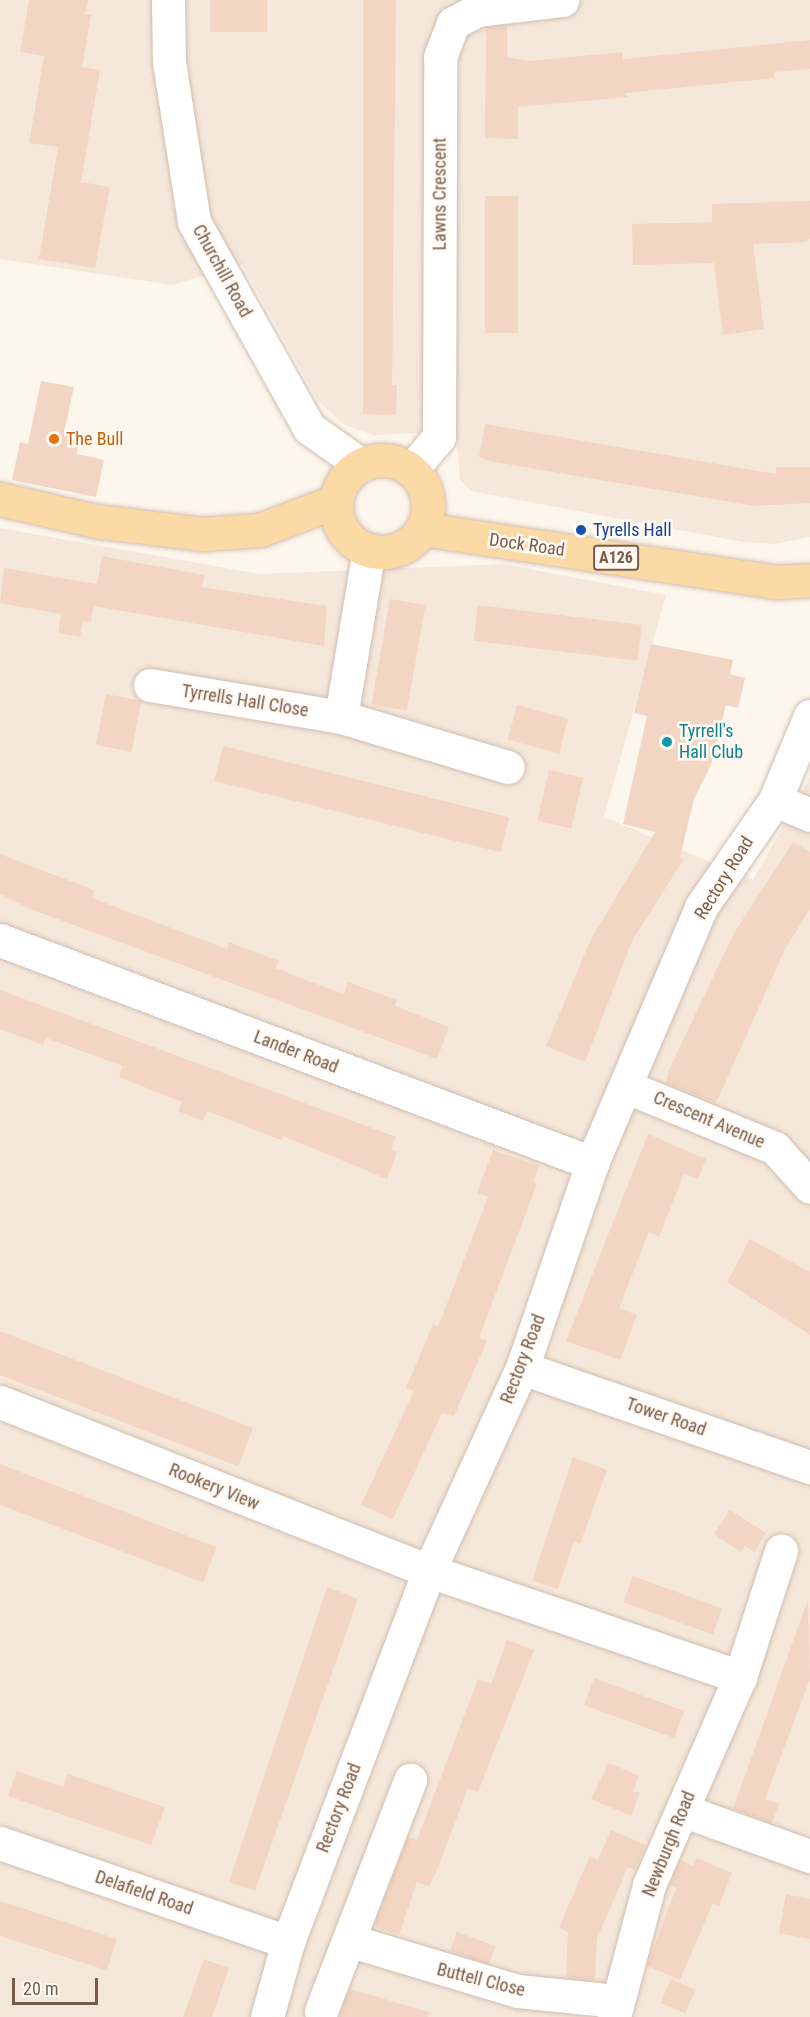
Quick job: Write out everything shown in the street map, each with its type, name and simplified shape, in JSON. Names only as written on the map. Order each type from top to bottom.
[{"type":"main road","points":[[387,460],[411,470],[420,479],[428,504],[422,529],[399,548],[369,550],[344,531],[336,501],[340,487],[361,465],[387,460]]},
{"type":"main road","points":[[0,500],[95,521],[202,534],[260,530],[336,501]]},
{"type":"main road","name":"Dock Road","points":[[422,529],[776,582],[810,580]]},
{"type":"street","name":"Churchill Road","points":[[168,0],[169,62],[194,222],[309,428],[361,465]]},
{"type":"street","name":"Lawns Crescent","points":[[411,470],[439,437],[440,57],[453,23],[477,10],[562,0]]},
{"type":"street","points":[[341,717],[369,550]]},
{"type":"street","name":"Tyrrells Hall Close","points":[[150,685],[341,717],[508,767]]},
{"type":"street","name":"Rectory Road","points":[[267,2017],[288,1942],[429,1571],[522,1368],[592,1163],[627,1087],[701,907],[775,800],[810,716]]},
{"type":"street","points":[[775,800],[810,815]]},
{"type":"street","name":"Lander Road","points":[[0,940],[592,1163]]},
{"type":"street","name":"Crescent Avenue","points":[[627,1087],[776,1148],[810,1187]]},
{"type":"street","name":"Tower Road","points":[[522,1368],[810,1467]]},
{"type":"street","name":"Rookery View","points":[[0,1402],[429,1571]]},
{"type":"street","name":"Newburgh Road","points":[[615,2009],[649,1886],[740,1677],[781,1551]]},
{"type":"street","points":[[429,1571],[740,1677]]},
{"type":"street","points":[[321,2011],[351,1941],[410,1780]]},
{"type":"street","points":[[682,1810],[810,1856]]},
{"type":"street","name":"Delafield Road","points":[[0,1843],[288,1942]]},
{"type":"street","name":"Buttell Close","points":[[351,1941],[518,1991],[615,2009]]},
{"type":"shaded area","points":[[0,0],[810,0],[810,537],[774,544],[743,542],[471,491],[460,480],[456,432],[373,435],[345,425],[319,402],[242,264],[172,285],[0,259]]},
{"type":"shaded area","points":[[0,528],[260,574],[504,564],[666,595],[604,817],[753,880],[810,777],[810,2017],[0,2017]]},
{"type":"building","points":[[29,0],[88,0],[85,15],[91,15],[82,67],[100,70],[81,182],[110,187],[95,268],[39,259],[58,147],[29,143],[44,56],[20,52]]},
{"type":"building","points":[[210,0],[267,0],[267,32],[210,32]]},
{"type":"building","points":[[363,0],[396,0],[392,385],[397,385],[396,415],[363,414]]},
{"type":"building","points":[[507,25],[507,57],[529,61],[623,52],[623,59],[810,40],[810,69],[774,72],[774,78],[626,93],[627,97],[518,107],[518,139],[485,138],[486,28]]},
{"type":"building","points":[[485,196],[518,196],[518,333],[485,333]]},
{"type":"building","points":[[810,201],[810,238],[806,242],[753,244],[764,329],[723,335],[714,263],[633,265],[632,224],[712,222],[712,204]]},
{"type":"building","name":"The Bull","points":[[41,381],[74,387],[64,433],[80,436],[77,454],[104,460],[96,497],[12,480],[20,442],[28,444]]},
{"type":"building","points":[[485,424],[776,474],[776,467],[810,467],[810,503],[754,506],[489,461],[479,457]]},
{"type":"building","points":[[102,556],[204,575],[202,587],[327,606],[324,646],[94,606],[91,622],[83,621],[80,637],[58,633],[61,614],[0,603],[4,568],[97,584]]},
{"type":"building","points":[[390,599],[425,605],[407,711],[371,704]]},
{"type":"building","points":[[478,605],[642,625],[637,661],[474,641]]},
{"type":"building","points":[[651,644],[733,660],[730,674],[745,678],[738,708],[726,705],[711,765],[694,799],[680,857],[684,859],[633,939],[585,1062],[546,1046],[591,939],[655,832],[623,824],[647,716],[634,713]]},
{"type":"building","points":[[106,694],[141,701],[131,752],[96,745]]},
{"type":"building","points":[[517,705],[568,719],[559,753],[508,740]]},
{"type":"building","points":[[223,746],[509,817],[501,852],[214,781]]},
{"type":"building","points":[[549,770],[583,778],[571,829],[537,821]]},
{"type":"building","points":[[793,842],[810,852],[810,909],[785,949],[716,1103],[666,1083],[668,1072],[734,933]]},
{"type":"building","points":[[0,854],[94,890],[92,898],[227,949],[229,942],[279,961],[276,968],[311,982],[344,994],[348,982],[397,1000],[395,1006],[449,1027],[437,1059],[33,910],[0,894]]},
{"type":"building","points":[[0,990],[396,1137],[391,1150],[397,1152],[387,1179],[283,1136],[281,1140],[207,1111],[203,1121],[178,1111],[182,1102],[119,1077],[123,1066],[46,1038],[43,1045],[0,1029]]},
{"type":"building","points":[[648,1134],[706,1159],[698,1179],[684,1174],[659,1237],[649,1232],[619,1308],[637,1315],[620,1360],[566,1341]]},
{"type":"building","points":[[493,1150],[539,1166],[533,1182],[537,1184],[479,1338],[487,1341],[454,1416],[442,1413],[393,1519],[361,1505],[414,1391],[406,1388],[433,1324],[438,1327],[488,1197],[477,1193]]},
{"type":"building","points":[[750,1239],[810,1272],[810,1335],[727,1282]]},
{"type":"building","points":[[0,1331],[253,1428],[238,1466],[0,1375]]},
{"type":"building","points":[[573,1457],[607,1470],[580,1544],[574,1541],[558,1589],[532,1581]]},
{"type":"building","points":[[0,1464],[217,1547],[203,1583],[0,1505]]},
{"type":"building","points":[[730,1510],[766,1533],[754,1552],[745,1546],[741,1552],[714,1534]]},
{"type":"building","points":[[633,1576],[722,1608],[713,1635],[623,1602]]},
{"type":"building","points":[[327,1587],[358,1599],[255,1891],[229,1882]]},
{"type":"building","points":[[808,1599],[810,1679],[765,1799],[779,1804],[772,1823],[733,1809]]},
{"type":"building","points":[[507,1640],[534,1650],[478,1792],[468,1788],[436,1873],[429,1886],[417,1882],[399,1935],[374,1926],[408,1837],[417,1840],[478,1679],[491,1684]]},
{"type":"building","points":[[594,1678],[684,1711],[674,1738],[584,1705]]},
{"type":"building","points":[[609,1763],[639,1776],[633,1791],[640,1793],[631,1816],[591,1799]]},
{"type":"building","points":[[17,1771],[63,1787],[68,1774],[165,1807],[151,1845],[8,1796]]},
{"type":"building","points":[[611,1830],[646,1845],[635,1870],[628,1867],[597,1939],[595,1980],[566,1977],[568,1932],[559,1927],[590,1856],[598,1860]]},
{"type":"building","points":[[697,1858],[732,1873],[719,1906],[713,1903],[680,1980],[647,1966],[676,1888],[670,1884],[680,1860],[694,1866]]},
{"type":"building","points":[[786,1894],[810,1899],[810,1939],[779,1933]]},
{"type":"building","points":[[0,1901],[117,1939],[107,1970],[0,1936]]},
{"type":"building","points":[[457,1932],[496,1946],[489,1965],[450,1951]]},
{"type":"building","points":[[204,1959],[229,1968],[212,2017],[183,2017]]},
{"type":"building","points":[[671,1979],[696,1990],[685,2014],[660,2003]]},
{"type":"building","points":[[350,1989],[429,2012],[428,2017],[339,2017]]},
{"type":"place","name":"The Bull","points":[[54,439]]},
{"type":"place","name":"Tyrells Hall","points":[[581,530]]},
{"type":"place","name":"Tyrrell's Hall Club","points":[[667,742]]}]
